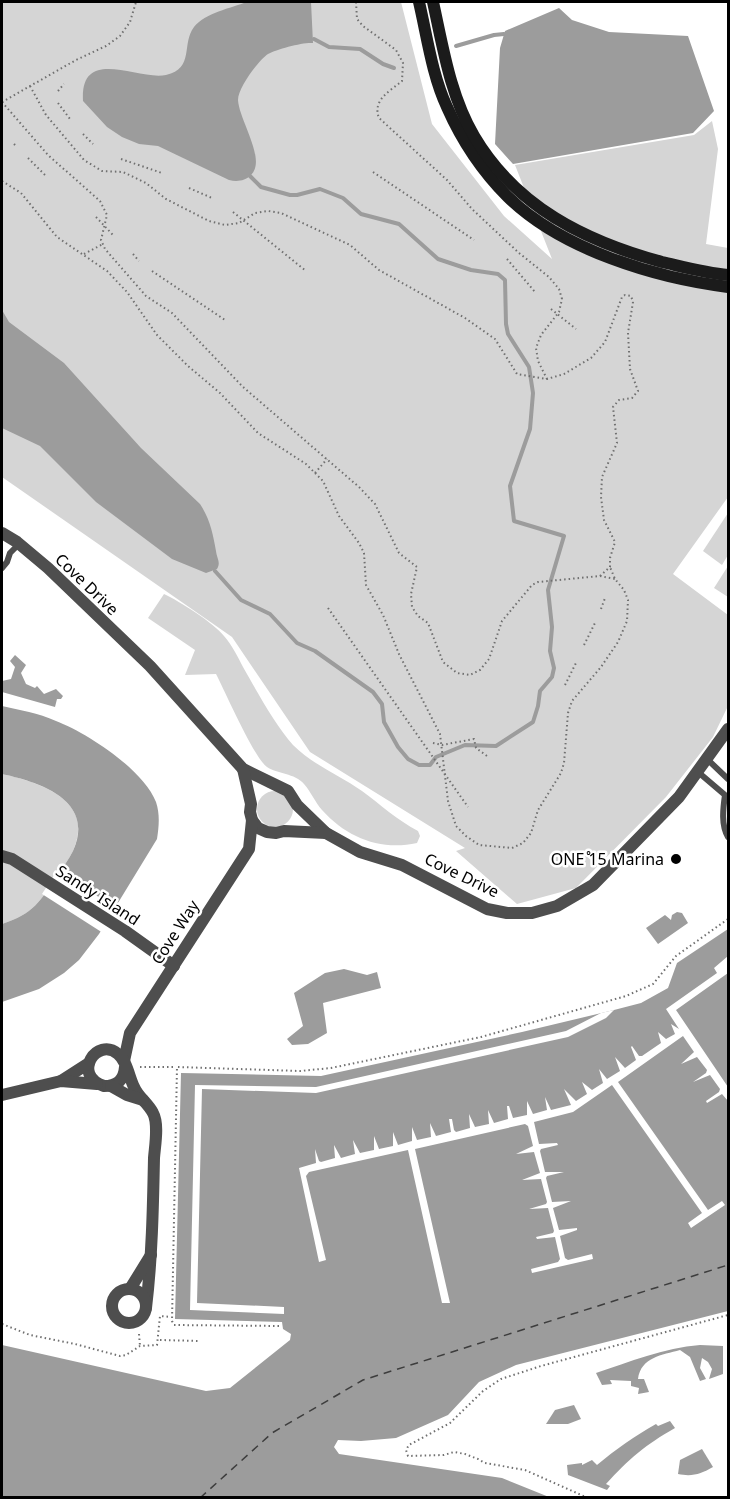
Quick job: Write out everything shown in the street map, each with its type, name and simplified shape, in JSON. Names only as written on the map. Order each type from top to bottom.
[{"type":"street","points":[[419,2],[433,64],[446,105],[464,142],[509,199],[547,227],[589,249],[632,267],[675,278],[729,287]]},
{"type":"street","points":[[433,2],[457,99],[474,136],[496,166],[521,193],[555,219],[593,240],[664,262],[729,275]]},
{"type":"street","name":"Cove Drive","points":[[2,533],[48,568],[150,666],[243,769],[288,791],[297,805],[326,833],[360,852],[402,865],[487,909],[507,913],[532,913],[557,906],[593,885],[679,797],[729,729]]},
{"type":"street","points":[[243,769],[252,820]]},
{"type":"street","points":[[250,804],[253,797],[265,787],[281,787]]},
{"type":"street","points":[[280,832],[295,820],[297,805]]},
{"type":"street","name":"Cove Drive","points":[[252,820],[258,828],[267,832],[326,833]]},
{"type":"street","name":"Cove Way","points":[[111,1086],[122,1079],[130,1033],[249,849],[252,820]]},
{"type":"street","name":"Cove Way","points":[[249,849],[280,832]]},
{"type":"street","name":"Sandy Island","points":[[2,856],[12,859],[125,931],[174,966]]},
{"type":"street","name":"Cove Way","points":[[61,1081],[89,1063],[95,1053],[130,1033]]},
{"type":"street","points":[[101,1050],[112,1050],[117,1053],[135,1089],[155,1117],[152,1254],[146,1308],[142,1317],[134,1323],[124,1323],[116,1317],[112,1308],[114,1298],[120,1291],[130,1289],[144,1297],[146,1308]]},
{"type":"street","points":[[89,1063],[90,1075],[98,1084]]},
{"type":"street","name":"Cove Way","points":[[2,1095],[61,1081],[111,1086],[127,1095],[143,1100]]},
{"type":"street","points":[[130,1289],[152,1254]]},
{"type":"lane","points":[[2,568],[10,553],[19,544]]},
{"type":"lane","points":[[707,759],[729,779]]},
{"type":"lane","points":[[698,772],[725,795],[723,812],[726,834],[729,837]]},
{"type":"path","points":[[136,2],[130,22],[120,36],[106,46],[76,60],[2,102],[48,155],[100,201],[106,215],[101,240],[146,296],[172,313],[243,387],[327,459],[375,504],[399,554],[417,567],[411,594],[412,607],[418,616],[428,623],[443,662],[457,673],[470,675],[480,670],[494,648],[502,621],[532,585],[543,581],[600,576],[615,579]]},
{"type":"path","points":[[356,2],[357,19],[396,50],[403,63],[402,81],[378,102],[379,118],[447,180],[472,210],[549,277],[558,289],[562,299],[557,314],[541,335],[536,348],[538,361],[547,379]]},
{"type":"path","points":[[58,91],[64,84]]},
{"type":"path","points":[[2,181],[21,193],[57,237],[107,271],[127,292],[157,335],[188,366],[220,393],[258,433],[306,464],[323,481],[339,516],[364,553],[366,585],[383,615],[399,654],[440,734],[448,801],[456,826],[479,845],[512,848],[523,843],[531,832],[538,810],[561,773],[564,763],[568,713],[572,701],[601,668],[618,642],[627,621],[628,600],[610,567],[615,542],[604,520],[601,497],[602,477],[617,444],[613,407],[619,400],[632,398],[638,391],[630,369],[628,333],[633,302],[631,296],[622,297],[605,342],[591,358],[564,374],[547,379],[517,374],[495,339],[465,318],[379,270],[350,245],[281,213],[268,211],[255,213],[239,223],[225,225],[209,221],[166,199],[146,183],[123,172],[102,171],[84,160],[46,115],[30,86]]},
{"type":"path","points":[[58,103],[70,119]]},
{"type":"path","points":[[83,134],[93,144]]},
{"type":"path","points":[[28,158],[46,176]]},
{"type":"path","points":[[121,159],[162,173]]},
{"type":"path","points":[[373,172],[474,240]]},
{"type":"path","points":[[189,188],[212,198]]},
{"type":"path","points":[[233,212],[306,271]]},
{"type":"path","points":[[96,217],[113,235]]},
{"type":"path","points":[[83,254],[103,244]]},
{"type":"path","points":[[133,254],[139,261]]},
{"type":"path","points":[[507,259],[535,292]]},
{"type":"path","points":[[152,272],[225,320]]},
{"type":"path","points":[[551,309],[576,329]]},
{"type":"path","points":[[315,473],[327,459]]},
{"type":"path","points":[[600,576],[610,567]]},
{"type":"path","points":[[601,609],[605,598]]},
{"type":"path","points":[[328,608],[468,807]]},
{"type":"path","points":[[584,645],[595,623]]},
{"type":"path","points":[[565,685],[577,661]]},
{"type":"path","points":[[434,743],[442,747],[474,739],[476,748],[487,756]]},
{"type":"path","points":[[124,1064],[300,1071],[331,1068],[481,1037],[626,996],[653,984],[676,956],[729,919]]},
{"type":"path","points":[[177,1067],[172,1317],[174,1325],[279,1326]]},
{"type":"path","points":[[588,1497],[525,1470],[485,1463],[454,1452],[444,1455],[408,1456],[406,1450],[409,1445],[450,1424],[483,1391],[501,1379],[729,1315]]},
{"type":"path","points":[[2,1324],[30,1335],[126,1356],[140,1346],[158,1345],[160,1316],[172,1317]]},
{"type":"path","points":[[139,1334],[140,1346]]},
{"type":"path","points":[[159,1340],[199,1341]]},
{"type":"shaded area","points":[[2,2],[401,2],[432,124],[504,216],[552,259],[515,165],[694,135],[712,121],[718,149],[706,244],[728,248],[728,497],[673,574],[728,615],[728,706],[713,737],[666,797],[576,888],[517,904],[456,851],[465,848],[310,752],[232,637],[2,477]]},
{"type":"shaded area","points":[[247,2],[311,2],[313,43],[290,46],[268,54],[254,68],[241,89],[238,100],[256,160],[255,168],[246,179],[229,180],[158,146],[139,144],[122,137],[107,127],[83,101],[85,84],[91,74],[101,70],[113,69],[154,76],[175,72],[184,61],[190,34],[199,22],[211,15]]},
{"type":"shaded area","points":[[559,8],[572,20],[609,32],[688,36],[714,111],[693,133],[513,164],[495,144],[500,48],[505,31]]},
{"type":"shaded area","points":[[2,310],[9,322],[64,363],[141,448],[200,504],[212,533],[219,562],[217,569],[206,573],[172,559],[96,502],[40,446],[2,428]]},
{"type":"shaded area","points":[[728,513],[728,555],[722,565],[703,551]]},
{"type":"shaded area","points":[[728,566],[728,597],[714,588]]},
{"type":"shaded area","points":[[164,594],[213,625],[230,643],[273,718],[293,745],[418,831],[420,836],[417,843],[390,845],[365,840],[354,835],[342,828],[322,810],[300,780],[267,767],[255,751],[216,674],[185,675],[195,650],[148,618]]},
{"type":"shaded area","points":[[15,655],[26,665],[21,673],[26,684],[35,688],[37,686],[44,694],[56,689],[63,696],[57,699],[55,707],[2,692],[2,681],[11,679],[15,667],[10,661]]},
{"type":"shaded area","points":[[2,706],[56,721],[98,743],[139,777],[156,802],[159,820],[157,839],[99,934],[79,960],[39,989],[2,1002],[2,924],[29,911],[41,899],[73,851],[78,833],[77,819],[70,806],[60,796],[32,782],[2,774]]},
{"type":"shaded area","points":[[2,774],[32,782],[60,796],[70,806],[77,819],[78,833],[73,851],[41,899],[29,911],[2,924]]},
{"type":"shaded area","points":[[275,791],[288,796],[293,809],[288,822],[275,827],[262,822],[257,809],[262,796]]},
{"type":"shaded area","points":[[677,912],[682,913],[688,923],[658,944],[646,928],[665,915],[671,920],[672,915]]},
{"type":"shaded area","points":[[728,929],[728,1311],[516,1365],[479,1382],[448,1415],[396,1438],[338,1440],[334,1447],[339,1454],[502,1478],[549,1497],[2,1498],[2,1345],[206,1391],[230,1388],[290,1340],[291,1334],[283,1329],[282,1322],[175,1319],[181,1073],[321,1076],[522,1032],[641,1003],[668,988],[677,963]]},
{"type":"shaded area","points":[[344,969],[367,975],[377,972],[381,988],[323,1003],[327,1033],[308,1044],[292,1045],[287,1039],[303,1026],[294,993],[325,973]]},
{"type":"shaded area","points":[[700,1345],[723,1346],[723,1374],[709,1379],[712,1369],[702,1358],[700,1368],[706,1379],[700,1381],[690,1357],[680,1350],[653,1358],[643,1366],[638,1379],[644,1379],[649,1392],[638,1394],[639,1388],[631,1386],[631,1381],[610,1380],[612,1384],[602,1385],[596,1373],[660,1352]]},
{"type":"shaded area","points":[[574,1405],[581,1419],[568,1424],[546,1424],[555,1410]]},
{"type":"shaded area","points":[[670,1421],[675,1428],[655,1440],[630,1460],[606,1484],[610,1486],[607,1490],[568,1475],[567,1465],[582,1463],[582,1465],[592,1460],[597,1465],[618,1448],[656,1424],[658,1426]]},
{"type":"shaded area","points":[[702,1449],[713,1467],[696,1474],[678,1474],[680,1460]]},
{"type":"pier","points":[[58,869],[116,909],[103,933],[42,894]]},
{"type":"pier","points":[[728,956],[728,973],[676,1010],[728,1087],[728,1101],[722,1094],[707,1103],[706,1101],[720,1089],[710,1075],[693,1082],[707,1070],[697,1057],[681,1064],[694,1052],[683,1036],[618,1082],[708,1210],[722,1201],[725,1205],[691,1228],[688,1223],[702,1213],[612,1085],[573,1112],[534,1122],[539,1144],[557,1143],[558,1145],[540,1151],[545,1172],[564,1172],[546,1178],[552,1202],[571,1201],[553,1208],[559,1230],[577,1228],[577,1230],[560,1236],[565,1258],[568,1260],[592,1254],[593,1259],[532,1273],[531,1269],[558,1262],[560,1259],[555,1237],[537,1239],[536,1237],[554,1231],[548,1208],[529,1209],[547,1202],[541,1179],[522,1180],[540,1173],[534,1152],[516,1154],[533,1146],[528,1126],[525,1124],[415,1149],[450,1303],[442,1303],[408,1150],[309,1172],[306,1176],[326,1260],[319,1262],[299,1168],[316,1163],[315,1149],[321,1162],[335,1158],[334,1145],[341,1158],[355,1154],[353,1140],[360,1153],[374,1150],[374,1136],[379,1149],[393,1146],[393,1132],[398,1145],[412,1141],[412,1127],[417,1140],[431,1137],[430,1123],[436,1136],[451,1132],[449,1119],[452,1119],[456,1132],[470,1128],[469,1114],[475,1127],[489,1124],[488,1110],[494,1123],[508,1119],[507,1106],[513,1118],[527,1115],[527,1101],[533,1114],[547,1110],[545,1097],[551,1110],[571,1105],[564,1089],[576,1101],[587,1094],[582,1082],[592,1090],[603,1083],[599,1069],[607,1079],[620,1071],[615,1057],[625,1068],[636,1060],[632,1046],[639,1056],[642,1056],[661,1043],[658,1032],[666,1039],[675,1034],[671,1024],[679,1029],[666,1009],[717,973],[714,968]]},
{"type":"pier","points":[[614,1010],[606,1018],[568,1037],[316,1093],[202,1089],[197,1303],[284,1307],[284,1314],[190,1310],[195,1085],[316,1087],[566,1031],[601,1013]]},
{"type":"waterway","points":[[456,46],[504,34]]},
{"type":"waterway","points":[[314,39],[329,47],[360,49],[383,64],[394,68]]},
{"type":"waterway","points":[[215,571],[241,600],[270,614],[297,643],[315,651],[373,692],[382,704],[384,722],[398,747],[408,759],[419,765],[430,765],[436,757],[465,745],[496,746],[533,722],[540,691],[552,677],[554,668],[550,651],[552,627],[548,590],[564,536],[514,521],[510,486],[530,429],[533,393],[529,367],[508,334],[505,280],[498,274],[471,270],[438,259],[399,224],[361,214],[343,198],[320,189],[290,195],[261,187],[250,176]]},
{"type":"ferry route","points":[[200,1498],[272,1433],[363,1380],[728,1265]]},
{"type":"place","name":"ONE ̊15 Marina","points":[[676,859]]}]
